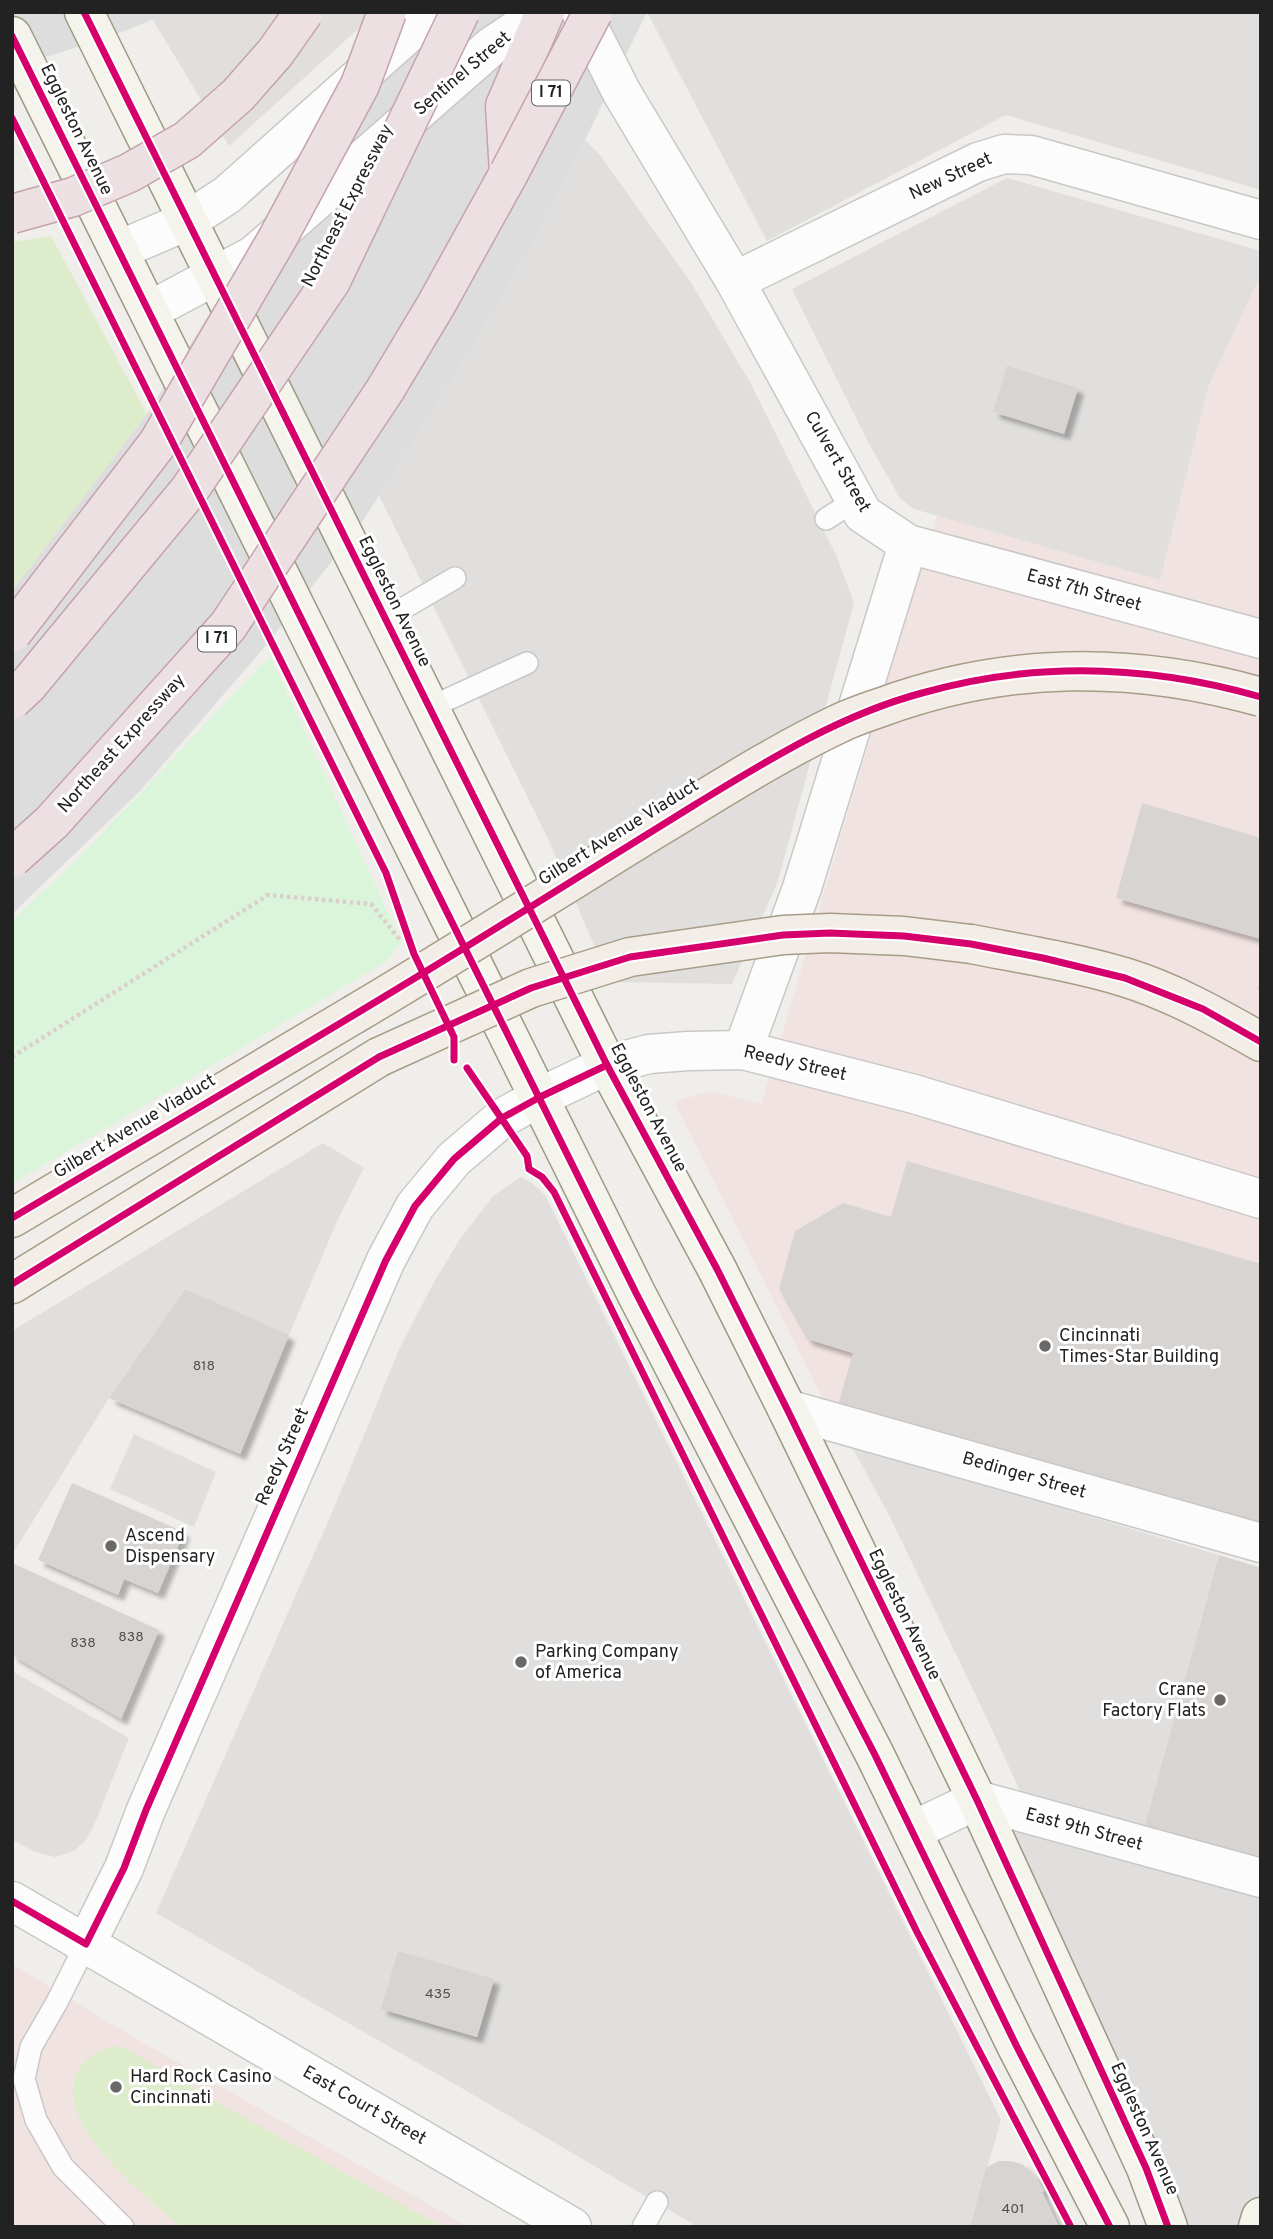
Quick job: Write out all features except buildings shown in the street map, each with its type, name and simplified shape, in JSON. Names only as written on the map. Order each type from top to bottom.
[{"type":"highway","points":[[12,214],[73,197],[129,173],[187,140],[238,95],[275,53],[304,12]]},
{"type":"highway","points":[[12,633],[158,443],[276,241],[360,85],[387,12]]},
{"type":"highway","name":"Northeast Expressway","points":[[12,700],[28,685],[190,489],[331,281],[460,12]]},
{"type":"highway","points":[[509,173],[505,106],[544,12]]},
{"type":"highway","name":"Northeast Expressway","points":[[12,858],[52,822],[228,626],[385,390],[436,305],[593,12]]},
{"type":"main road","name":"Eggleston Avenue","points":[[84,12],[607,1065],[717,1269],[787,1409],[977,1800],[1146,2168],[1168,2227]]},
{"type":"main road","name":"Eggleston Avenue","points":[[12,36],[636,1293],[875,1755],[1016,2045],[1110,2227]]},
{"type":"main road","name":"Gilbert Avenue Viaduct","points":[[12,1218],[433,968],[769,760],[840,722],[919,693],[987,677],[1059,670],[1101,670],[1184,680],[1261,697]]},
{"type":"main road","points":[[12,1284],[379,1057],[531,988],[630,957],[783,935],[830,933],[904,936],[971,944],[1125,978],[1203,1009],[1261,1042]]},
{"type":"main road","points":[[1258,2227],[1261,2217]]},
{"type":"street","points":[[119,250],[187,221],[227,195],[432,12]]},
{"type":"street","name":"Sentinel Street","points":[[149,312],[254,255],[492,46],[544,12]]},
{"type":"street","name":"Culvert Street","points":[[581,12],[622,93],[736,281],[841,510],[863,514],[908,544]]},
{"type":"street","name":"New Street","points":[[736,281],[978,162],[1004,154],[1031,155],[1261,220]]},
{"type":"street","points":[[743,1050],[802,888],[908,544]]},
{"type":"street","name":"East 7th Street","points":[[908,544],[1261,639]]},
{"type":"street","name":"Reedy Street","points":[[86,1944],[124,1868],[146,1810],[386,1260],[415,1206],[454,1159],[502,1118],[607,1065],[649,1054],[743,1050],[914,1094],[1261,1199]]},
{"type":"street","name":"Bedinger Street","points":[[787,1409],[1261,1543]]},
{"type":"street","points":[[912,1831],[977,1800]]},
{"type":"street","name":"East 9th Street","points":[[977,1800],[1261,1878]]},
{"type":"street","name":"East Court Street","points":[[12,1900],[572,2227]]},
{"type":"lane","points":[[385,619],[455,578]]},
{"type":"lane","points":[[429,708],[527,663]]},
{"type":"lane","points":[[86,1944],[31,2047],[24,2080],[36,2120],[63,2167],[123,2227]]},
{"type":"lane","points":[[643,2227],[657,2202]]},
{"type":"path","points":[[12,1057],[268,895],[371,904],[401,941]]},
{"type":"shaded area","points":[[148,12],[377,12],[229,146]]},
{"type":"shaded area","points":[[647,12],[1261,12],[1261,190],[1006,115],[767,241]]},
{"type":"shaded area","points":[[539,93],[600,155],[690,281],[751,384],[837,557],[854,603],[777,884],[732,984],[610,982],[550,843],[301,337]]},
{"type":"shaded area","points":[[1007,178],[1261,251],[1261,1535],[827,1408],[674,1102],[710,1091],[761,1104],[937,515],[914,509],[900,498],[868,442],[792,289]]},
{"type":"shaded area","points":[[1007,178],[1261,251],[1261,274],[1208,387],[1160,580],[914,509],[900,498],[868,442],[792,289]]},
{"type":"shaded area","points":[[323,1143],[364,1168],[338,1219],[289,1335],[185,1289],[109,1398],[12,1555],[12,1331]]},
{"type":"shaded area","name":"Parking Company of America","points":[[521,1177],[545,1195],[1001,2120],[970,2227],[698,2227],[156,1913],[334,1508],[400,1347],[460,1239],[493,1196]]},
{"type":"shaded area","points":[[134,1434],[216,1472],[194,1527],[110,1489]]},
{"type":"shaded area","points":[[851,1445],[1219,1555],[1143,1832],[1021,1794],[891,1519]]},
{"type":"shaded area","points":[[12,1671],[129,1738],[86,1840],[74,1851],[55,1857],[36,1852],[12,1840]]},
{"type":"shaded area","points":[[977,1800],[1261,1878],[1261,2217],[1258,2227],[1168,2227]]},
{"type":"shaded area","name":"Hard Rock Casino Cincinnati","points":[[12,1964],[140,2041],[469,2227],[12,2227]]},
{"type":"green space","points":[[51,236],[147,414],[12,591],[12,242]]},
{"type":"green space","points":[[270,656],[401,941],[387,961],[12,1184],[12,920],[76,861]]},
{"type":"green space","points":[[115,2046],[127,2049],[211,2099],[443,2227],[181,2227],[107,2158],[78,2114],[73,2093],[77,2073],[93,2055]]},
{"type":"pier","points":[[12,12],[170,12],[130,29],[50,56],[12,65]]},
{"type":"pier","points":[[368,12],[647,12],[550,212],[471,348],[361,524],[263,649],[140,791],[12,914],[12,591],[147,414],[292,181],[345,74]]},
{"type":"cycle path","points":[[84,12],[607,1065],[717,1269],[787,1409],[977,1800],[1146,2168],[1168,2227]]},
{"type":"cycle path","points":[[12,36],[636,1293],[875,1755],[1016,2045],[1110,2227]]},
{"type":"cycle path","points":[[12,118],[386,873],[414,954],[454,1037],[454,1060]]},
{"type":"cycle path","points":[[12,1218],[383,998],[750,771],[805,740],[862,713],[922,693],[964,683],[1049,672],[1092,671],[1177,678],[1261,697]]},
{"type":"cycle path","points":[[12,1284],[379,1057],[531,988],[630,957],[783,935],[830,933],[904,936],[971,944],[1125,978],[1203,1009],[1261,1042]]},
{"type":"cycle path","points":[[12,1901],[86,1944],[124,1868],[146,1810],[386,1260],[415,1206],[454,1159],[502,1118],[607,1065]]},
{"type":"cycle path","points":[[467,1068],[527,1156],[529,1169],[542,1177],[554,1192],[917,1932],[1071,2227]]},
{"type":"place","name":"Cincinnati Times-Star Building","points":[[1045,1346]]},
{"type":"place","name":"Ascend Dispensary","points":[[111,1546]]},
{"type":"place","name":"Parking Company of America","points":[[521,1662]]},
{"type":"place","name":"Crane Factory Flats","points":[[1220,1700]]},
{"type":"place","name":"Hard Rock Casino Cincinnati","points":[[116,2087]]}]
